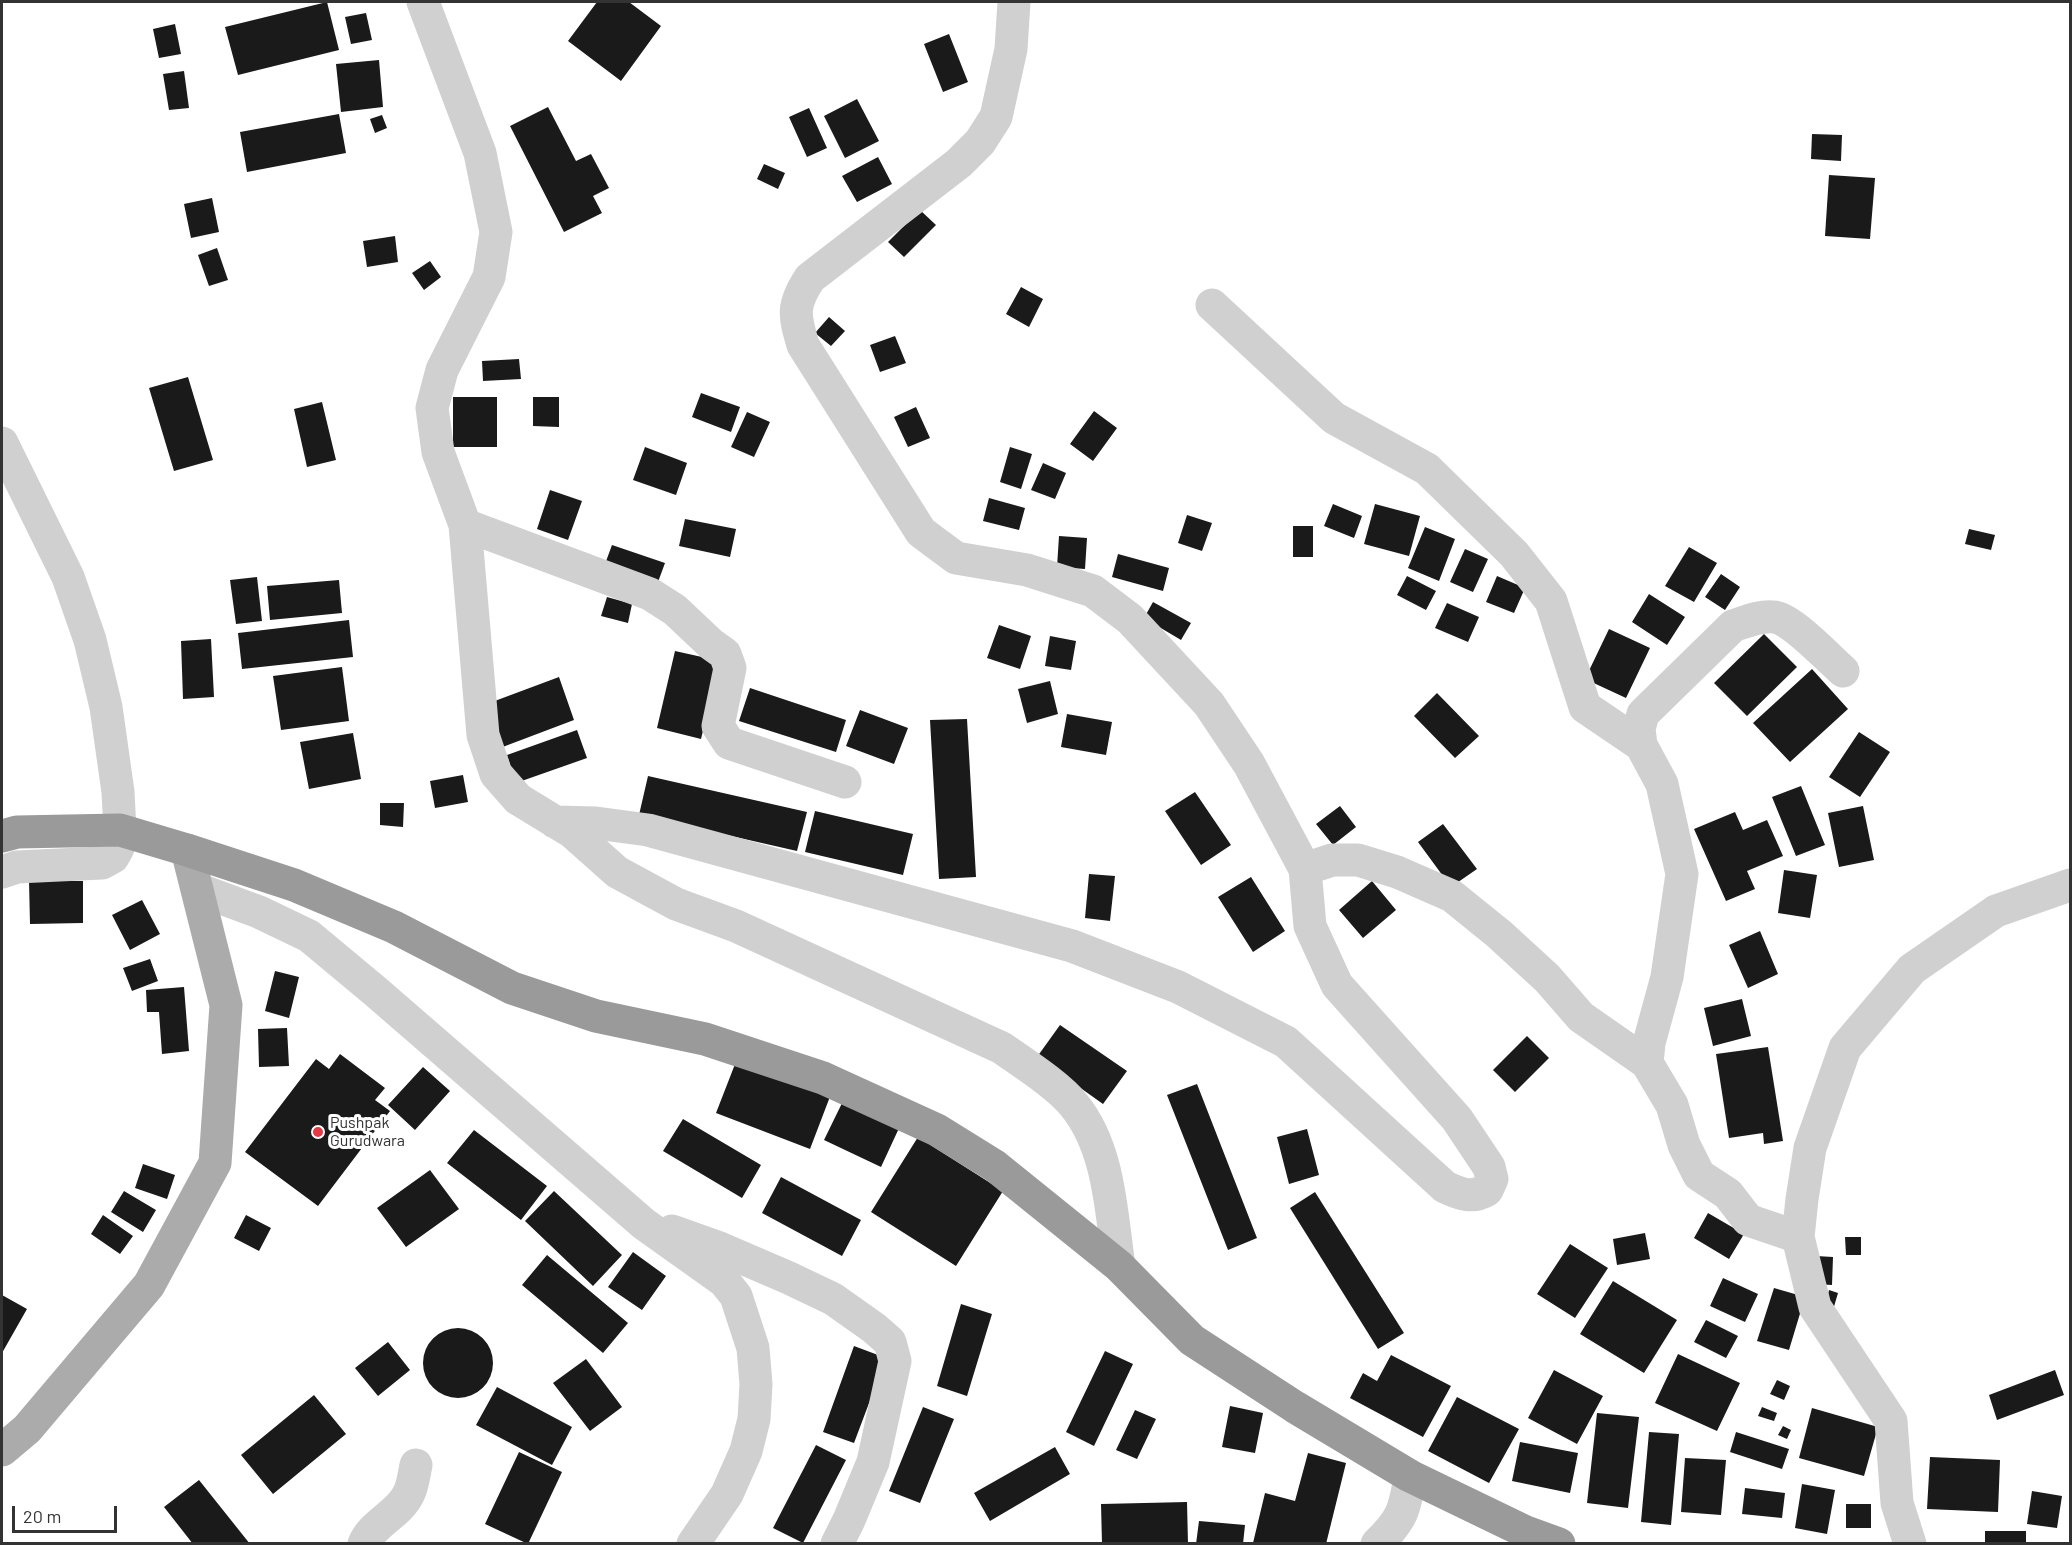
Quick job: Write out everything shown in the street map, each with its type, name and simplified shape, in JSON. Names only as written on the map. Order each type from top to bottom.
[{"type":"highway","points":[[2,836],[17,832],[120,830],[294,885],[394,927],[512,988],[596,1016],[705,1039],[823,1078],[937,1130],[995,1166],[1119,1266],[1192,1340],[1295,1407],[1410,1476],[1526,1532],[1559,1544]]},
{"type":"main road","points":[[2,1450],[27,1429],[149,1285],[214,1163],[226,1005],[187,850]]},
{"type":"street","points":[[423,2],[480,153],[496,232],[489,277],[442,370],[432,408],[438,452],[465,525],[483,735],[496,774],[518,799],[572,832],[617,872],[676,904],[736,927],[855,979],[1002,1048],[1037,1073],[1073,1104],[1094,1137],[1105,1174],[1119,1266]]},
{"type":"street","points":[[555,822],[596,823],[658,833],[1072,946],[1178,987],[1286,1042],[1446,1187],[1460,1194],[1480,1194],[1487,1190],[1492,1179],[1491,1172],[1457,1119],[1337,986],[1310,927],[1305,869],[1249,764],[1209,704],[1130,619],[1093,591],[1027,570],[956,558],[921,532],[803,345],[795,318],[799,295],[810,278],[959,163],[980,142],[996,117],[1011,49],[1014,2]]},
{"type":"street","points":[[1212,306],[1334,418],[1427,469],[1514,554],[1551,601],[1585,707],[1641,745]]},
{"type":"street","points":[[2,443],[68,577],[90,640],[106,707],[118,792],[120,830],[118,848],[113,857],[102,863],[17,867],[2,872]]},
{"type":"street","points":[[465,525],[650,594],[675,610],[725,654],[730,668],[718,726],[729,743],[845,782]]},
{"type":"street","points":[[1647,1063],[1649,1043],[1666,977],[1682,874],[1662,784],[1641,745],[1639,729],[1643,714],[1733,626],[1753,619],[1774,617],[1790,623],[1843,671]]},
{"type":"street","points":[[1305,869],[1332,860],[1358,860],[1396,872],[1452,896],[1499,934],[1547,978],[1581,1017],[1647,1063],[1672,1105],[1684,1145],[1699,1175],[1728,1194],[1748,1220],[1798,1237]]},
{"type":"street","points":[[1910,1544],[1897,1503],[1891,1421],[1815,1307],[1798,1237],[1810,1148],[1845,1048],[1912,969],[1996,911],[2070,885]]},
{"type":"street","points":[[197,888],[259,912],[309,936],[644,1224],[724,1281],[736,1296],[753,1348],[756,1384],[754,1419],[746,1451],[727,1494],[693,1544]]},
{"type":"street","points":[[644,1224],[698,1239],[833,1299],[890,1342],[895,1360],[873,1462],[837,1544]]},
{"type":"street","points":[[364,1544],[367,1537],[397,1510],[409,1494],[416,1465]]},
{"type":"street","points":[[1377,1544],[1392,1529],[1405,1508],[1410,1476]]},
{"type":"building","points":[[327,2],[339,50],[238,75],[225,27]]},
{"type":"building","points":[[597,2],[629,2],[661,26],[621,81],[568,41]]},
{"type":"building","points":[[366,13],[372,40],[351,44],[345,17]]},
{"type":"building","points":[[175,24],[181,54],[159,58],[153,29]]},
{"type":"building","points":[[949,34],[968,82],[943,92],[924,44]]},
{"type":"building","points":[[379,60],[383,107],[341,112],[336,64]]},
{"type":"building","points":[[184,71],[189,108],[169,110],[163,74]]},
{"type":"building","points":[[857,99],[879,141],[845,158],[824,116]]},
{"type":"building","points":[[548,107],[576,161],[591,154],[609,188],[593,196],[602,213],[564,232],[510,126]]},
{"type":"building","points":[[809,108],[827,148],[807,157],[789,117]]},
{"type":"building","points":[[339,114],[346,153],[247,172],[240,132]]},
{"type":"building","points":[[382,115],[387,128],[375,133],[370,119]]},
{"type":"building","points":[[1812,134],[1842,135],[1841,161],[1811,159]]},
{"type":"building","points":[[878,157],[892,184],[857,202],[842,176]]},
{"type":"building","points":[[764,164],[785,173],[778,189],[757,179]]},
{"type":"building","points":[[1829,175],[1875,178],[1870,239],[1825,236]]},
{"type":"building","points":[[212,198],[219,232],[191,238],[184,204]]},
{"type":"building","points":[[920,210],[936,225],[904,257],[888,242]]},
{"type":"building","points":[[395,236],[398,262],[367,267],[363,241]]},
{"type":"building","points":[[217,248],[228,280],[209,286],[198,255]]},
{"type":"building","points":[[430,261],[441,277],[424,290],[412,273]]},
{"type":"building","points":[[1021,287],[1043,299],[1029,327],[1006,314]]},
{"type":"building","points":[[829,317],[845,331],[831,346],[815,333]]},
{"type":"building","points":[[895,336],[906,363],[880,372],[870,345]]},
{"type":"building","points":[[519,359],[521,379],[483,381],[482,361]]},
{"type":"building","points":[[188,377],[213,460],[174,471],[149,388]]},
{"type":"building","points":[[701,393],[740,407],[731,432],[692,417]]},
{"type":"building","points":[[453,397],[497,397],[497,447],[453,447]]},
{"type":"building","points":[[533,397],[559,397],[559,427],[533,426]]},
{"type":"building","points":[[322,402],[336,460],[307,467],[294,409]]},
{"type":"building","points":[[916,407],[930,438],[908,447],[894,417]]},
{"type":"building","points":[[1094,411],[1117,428],[1093,461],[1070,444]]},
{"type":"building","points":[[747,412],[770,422],[754,457],[731,447]]},
{"type":"building","points":[[645,447],[687,463],[676,495],[633,480]]},
{"type":"building","points":[[1010,447],[1032,454],[1021,489],[1000,482]]},
{"type":"building","points":[[1043,463],[1066,473],[1055,499],[1031,490]]},
{"type":"building","points":[[550,490],[582,501],[568,540],[537,529]]},
{"type":"building","points":[[989,498],[1025,508],[1019,530],[983,521]]},
{"type":"building","points":[[1333,504],[1362,516],[1354,538],[1324,526]]},
{"type":"building","points":[[1375,504],[1420,516],[1409,556],[1364,544]]},
{"type":"building","points":[[1187,515],[1212,523],[1202,551],[1178,543]]},
{"type":"building","points":[[685,519],[736,529],[730,557],[679,546]]},
{"type":"building","points":[[1293,526],[1313,526],[1313,557],[1293,557]]},
{"type":"building","points":[[1425,527],[1455,539],[1439,581],[1408,568]]},
{"type":"building","points":[[1969,529],[1995,535],[1991,550],[1965,544]]},
{"type":"building","points":[[1059,536],[1087,538],[1085,569],[1057,567]]},
{"type":"building","points":[[612,545],[665,563],[658,582],[605,564]]},
{"type":"building","points":[[1689,547],[1717,563],[1694,602],[1665,586]]},
{"type":"building","points":[[1465,549],[1488,559],[1473,592],[1450,582]]},
{"type":"building","points":[[1118,554],[1169,568],[1163,591],[1112,577]]},
{"type":"building","points":[[1721,574],[1740,587],[1725,610],[1705,597]]},
{"type":"building","points":[[1407,576],[1436,591],[1426,610],[1397,595]]},
{"type":"building","points":[[1497,576],[1525,588],[1514,613],[1486,602]]},
{"type":"building","points":[[257,577],[262,621],[236,624],[230,580]]},
{"type":"building","points":[[339,580],[342,613],[270,620],[267,586]]},
{"type":"building","points":[[1649,594],[1685,617],[1667,645],[1632,622]]},
{"type":"building","points":[[607,597],[632,604],[628,623],[601,616]]},
{"type":"building","points":[[1153,602],[1191,623],[1181,640],[1144,618]]},
{"type":"building","points":[[1447,603],[1479,617],[1468,642],[1435,628]]},
{"type":"building","points":[[349,620],[353,657],[242,669],[238,633]]},
{"type":"building","points":[[999,625],[1031,636],[1020,669],[987,658]]},
{"type":"building","points":[[1609,629],[1650,648],[1626,698],[1585,679]]},
{"type":"building","points":[[1764,634],[1797,667],[1747,716],[1714,683]]},
{"type":"building","points":[[1050,636],[1076,641],[1071,670],[1045,666]]},
{"type":"building","points":[[211,639],[214,697],[183,699],[181,641]]},
{"type":"building","points":[[675,651],[720,661],[701,739],[657,728]]},
{"type":"building","points":[[342,667],[349,721],[281,730],[273,676]]},
{"type":"building","points":[[1812,669],[1848,709],[1790,762],[1753,723]]},
{"type":"building","points":[[559,677],[574,720],[500,748],[484,705]]},
{"type":"building","points":[[1050,681],[1058,714],[1027,723],[1018,689]]},
{"type":"building","points":[[750,688],[846,720],[836,752],[739,721]]},
{"type":"building","points":[[1437,693],[1479,736],[1455,758],[1414,716]]},
{"type":"building","points":[[860,710],[908,728],[894,764],[846,746]]},
{"type":"building","points":[[1067,714],[1112,722],[1106,755],[1061,747]]},
{"type":"building","points":[[967,719],[976,877],[939,879],[930,720]]},
{"type":"building","points":[[577,730],[587,758],[516,783],[507,755]]},
{"type":"building","points":[[1859,732],[1890,752],[1860,797],[1829,777]]},
{"type":"building","points":[[353,733],[361,779],[309,789],[300,742]]},
{"type":"building","points":[[463,775],[468,802],[435,808],[430,781]]},
{"type":"building","points":[[648,776],[807,812],[797,851],[639,815]]},
{"type":"building","points":[[1801,786],[1825,845],[1796,856],[1772,797]]},
{"type":"building","points":[[1195,792],[1231,845],[1201,865],[1165,811]]},
{"type":"building","points":[[380,803],[404,803],[403,827],[380,825]]},
{"type":"building","points":[[1340,806],[1356,827],[1333,845],[1316,824]]},
{"type":"building","points":[[1863,806],[1874,860],[1839,867],[1828,813]]},
{"type":"building","points":[[815,811],[913,834],[903,875],[805,852]]},
{"type":"building","points":[[1735,812],[1743,830],[1767,820],[1783,856],[1747,871],[1755,889],[1726,901],[1694,829]]},
{"type":"building","points":[[1443,824],[1477,869],[1451,887],[1418,842]]},
{"type":"building","points":[[1784,870],[1817,875],[1810,918],[1778,913]]},
{"type":"building","points":[[1089,874],[1115,876],[1110,921],[1085,918]]},
{"type":"building","points":[[1251,877],[1285,931],[1253,952],[1218,897]]},
{"type":"building","points":[[29,881],[83,881],[83,923],[30,924]]},
{"type":"building","points":[[1372,881],[1396,910],[1363,938],[1339,910]]},
{"type":"building","points":[[142,900],[160,934],[130,950],[112,915]]},
{"type":"building","points":[[1760,931],[1778,974],[1748,988],[1729,945]]},
{"type":"building","points":[[150,959],[158,981],[132,991],[123,968]]},
{"type":"building","points":[[275,971],[299,977],[289,1018],[265,1011]]},
{"type":"building","points":[[184,987],[189,1051],[162,1054],[159,1012],[147,1012],[146,990]]},
{"type":"building","points":[[1742,999],[1751,1036],[1713,1046],[1704,1008]]},
{"type":"building","points":[[1060,1025],[1127,1071],[1103,1104],[1037,1057]]},
{"type":"building","points":[[287,1028],[289,1066],[259,1067],[258,1029]]},
{"type":"building","points":[[1527,1036],[1549,1058],[1515,1092],[1493,1070]]},
{"type":"building","points":[[1768,1047],[1783,1141],[1764,1144],[1763,1133],[1729,1138],[1716,1054]]},
{"type":"building","name":"Pushpak Gurudwara","points":[[340,1054],[385,1088],[375,1100],[390,1111],[318,1206],[245,1152],[316,1059],[329,1069]]},
{"type":"building","points":[[737,1059],[831,1094],[810,1149],[716,1113]]},
{"type":"building","points":[[423,1067],[450,1091],[415,1130],[388,1105]]},
{"type":"building","points":[[1197,1084],[1257,1238],[1228,1250],[1167,1095]]},
{"type":"building","points":[[844,1099],[900,1126],[881,1167],[824,1140]]},
{"type":"building","points":[[683,1119],[761,1165],[742,1198],[663,1151]]},
{"type":"building","points":[[1307,1129],[1319,1175],[1289,1184],[1277,1137]]},
{"type":"building","points":[[474,1130],[547,1186],[521,1220],[447,1163]]},
{"type":"building","points":[[918,1137],[1003,1191],[956,1266],[871,1212]]},
{"type":"building","points":[[143,1164],[175,1175],[167,1199],[135,1188]]},
{"type":"building","points":[[430,1170],[459,1209],[406,1247],[377,1208]]},
{"type":"building","points":[[781,1177],[861,1220],[842,1256],[762,1213]]},
{"type":"building","points":[[124,1191],[156,1210],[143,1232],[111,1212]]},
{"type":"building","points":[[554,1191],[622,1255],[593,1286],[525,1221]]},
{"type":"building","points":[[1315,1192],[1404,1333],[1378,1349],[1290,1208]]},
{"type":"building","points":[[1708,1213],[1744,1234],[1729,1259],[1694,1238]]},
{"type":"building","points":[[103,1215],[133,1236],[120,1254],[91,1234]]},
{"type":"building","points":[[246,1215],[271,1228],[259,1251],[234,1238]]},
{"type":"building","points":[[1645,1233],[1650,1259],[1617,1265],[1613,1239]]},
{"type":"building","points":[[1845,1237],[1861,1237],[1861,1255],[1846,1255]]},
{"type":"building","points":[[1570,1244],[1608,1268],[1575,1318],[1537,1294]]},
{"type":"building","points":[[633,1252],[666,1276],[642,1310],[608,1287]]},
{"type":"building","points":[[547,1255],[628,1323],[603,1353],[522,1285]]},
{"type":"building","points":[[1816,1256],[1833,1257],[1832,1285],[1814,1284]]},
{"type":"building","points":[[1723,1278],[1758,1294],[1745,1322],[1710,1306]]},
{"type":"building","points":[[1613,1281],[1677,1320],[1644,1373],[1580,1334]]},
{"type":"building","points":[[1774,1288],[1805,1297],[1789,1350],[1757,1341]]},
{"type":"building","points":[[1829,1290],[1838,1293],[1833,1310],[1825,1307]]},
{"type":"building","points":[[2,1295],[27,1309],[2,1353]]},
{"type":"building","points":[[961,1304],[992,1314],[967,1396],[937,1386]]},
{"type":"building","points":[[1706,1320],[1738,1336],[1726,1358],[1694,1342]]},
{"type":"building","points":[[458,1328],[471,1331],[483,1338],[490,1350],[493,1363],[490,1376],[483,1388],[471,1395],[458,1398],[445,1395],[433,1388],[426,1376],[423,1363],[426,1350],[433,1338],[445,1331]]},
{"type":"building","points":[[388,1342],[410,1370],[378,1396],[355,1368]]},
{"type":"building","points":[[854,1346],[886,1358],[854,1443],[823,1432]]},
{"type":"building","points":[[1105,1351],[1133,1364],[1094,1446],[1066,1432]]},
{"type":"building","points":[[1678,1354],[1740,1383],[1717,1431],[1655,1403]]},
{"type":"building","points":[[1391,1355],[1451,1386],[1423,1437],[1350,1398],[1363,1373],[1377,1381]]},
{"type":"building","points":[[586,1359],[622,1407],[590,1431],[553,1383]]},
{"type":"building","points":[[1554,1370],[1603,1396],[1577,1444],[1528,1418]]},
{"type":"building","points":[[2055,1370],[2064,1395],[1997,1420],[1989,1395]]},
{"type":"building","points":[[1777,1380],[1790,1386],[1784,1400],[1770,1394]]},
{"type":"building","points":[[497,1387],[572,1427],[552,1465],[476,1425]]},
{"type":"building","points":[[314,1395],[346,1434],[273,1494],[241,1455]]},
{"type":"building","points":[[1457,1397],[1519,1429],[1489,1483],[1428,1451]]},
{"type":"building","points":[[1230,1406],[1263,1413],[1255,1453],[1222,1447]]},
{"type":"building","points":[[923,1407],[954,1419],[920,1503],[889,1491]]},
{"type":"building","points":[[1762,1407],[1777,1413],[1774,1421],[1758,1416]]},
{"type":"building","points":[[1812,1408],[1878,1427],[1864,1476],[1799,1458]]},
{"type":"building","points":[[1135,1410],[1156,1419],[1137,1459],[1116,1450]]},
{"type":"building","points":[[1597,1413],[1639,1417],[1628,1508],[1587,1503]]},
{"type":"building","points":[[1783,1426],[1791,1430],[1787,1439],[1778,1435]]},
{"type":"building","points":[[1649,1432],[1679,1434],[1671,1525],[1641,1522]]},
{"type":"building","points":[[1736,1432],[1789,1449],[1782,1469],[1730,1452]]},
{"type":"building","points":[[1520,1442],[1578,1453],[1570,1493],[1512,1481]]},
{"type":"building","points":[[816,1445],[846,1460],[803,1543],[773,1528]]},
{"type":"building","points":[[1055,1447],[1070,1474],[990,1521],[974,1493]]},
{"type":"building","points":[[519,1452],[562,1472],[528,1544],[485,1524]]},
{"type":"building","points":[[1308,1453],[1346,1463],[1326,1544],[1253,1543],[1265,1493],[1295,1501]]},
{"type":"building","points":[[1930,1457],[2000,1460],[1998,1512],[1927,1509]]},
{"type":"building","points":[[1685,1458],[1726,1460],[1721,1515],[1681,1512]]},
{"type":"building","points":[[199,1480],[250,1544],[193,1544],[164,1507]]},
{"type":"building","points":[[1802,1484],[1835,1490],[1827,1534],[1795,1528]]},
{"type":"building","points":[[1745,1488],[1785,1493],[1782,1518],[1742,1514]]},
{"type":"building","points":[[2032,1491],[2062,1496],[2057,1528],[2027,1524]]},
{"type":"building","points":[[1187,1502],[1188,1544],[1102,1544],[1101,1504]]},
{"type":"building","points":[[1846,1504],[1871,1504],[1871,1528],[1846,1528]]},
{"type":"building","points":[[1199,1521],[1245,1525],[1243,1544],[1196,1544]]},
{"type":"building","points":[[1985,1531],[2026,1531],[2026,1544],[1985,1544]]},
{"type":"place","name":"Pushpak Gurudwara","points":[[318,1132]]}]
